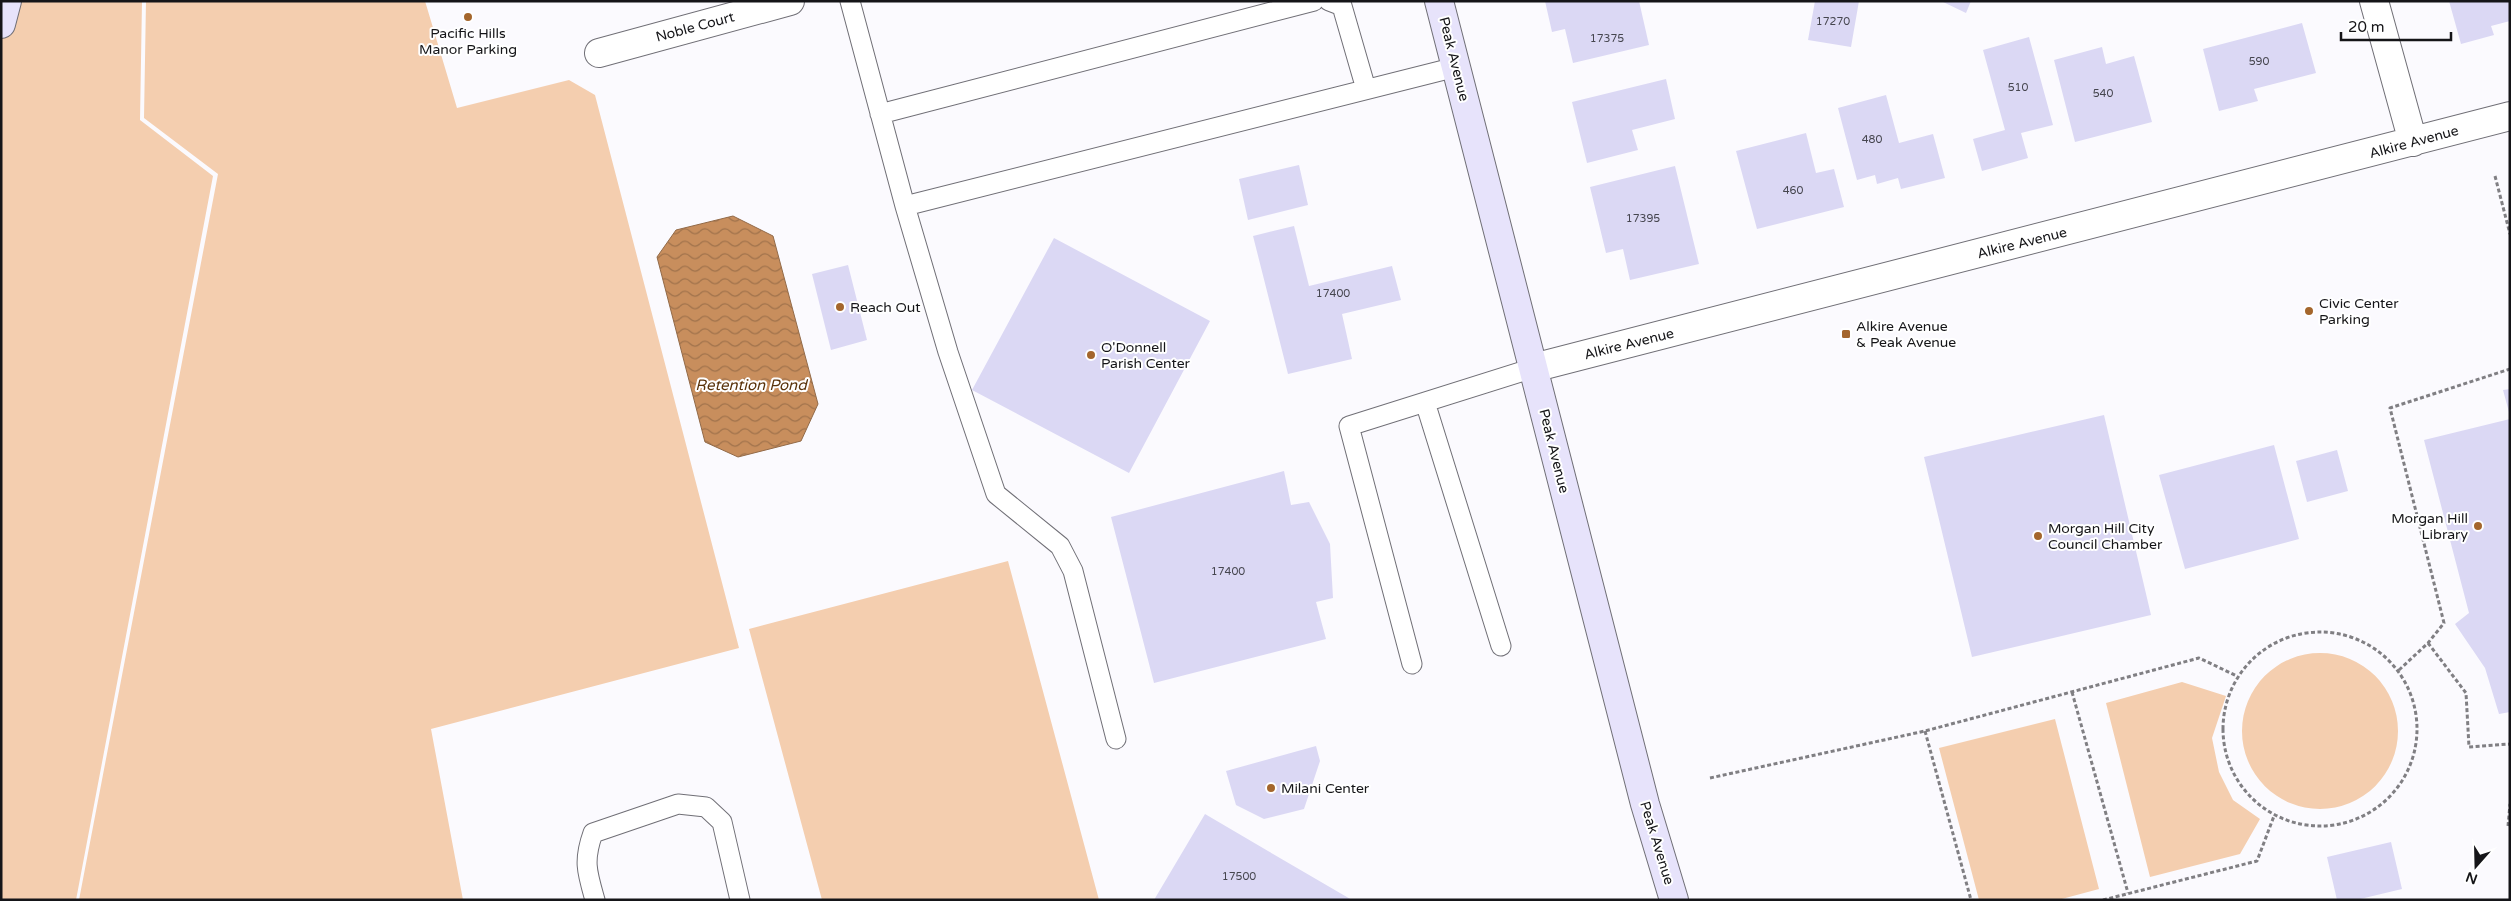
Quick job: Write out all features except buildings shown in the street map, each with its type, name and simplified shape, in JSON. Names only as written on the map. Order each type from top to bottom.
[{"type":"street","points":[[1,24],[7,1]]},
{"type":"street","name":"Noble Court","points":[[599,53],[790,1]]},
{"type":"street","name":"Peak Avenue","points":[[1439,1],[1645,804],[1674,900]]},
{"type":"street","points":[[2374,1],[2413,142]]},
{"type":"street","name":"Alkire Avenue","points":[[1533,368],[2510,116]]},
{"type":"lane","points":[[850,1],[905,206],[948,352],[996,494],[1060,546],[1073,571],[1116,739]]},
{"type":"lane","points":[[880,114],[1314,1]]},
{"type":"lane","points":[[1329,1],[1342,6],[1366,90]]},
{"type":"lane","points":[[905,206],[1456,67]]},
{"type":"lane","points":[[1412,664],[1349,426],[1533,368]]},
{"type":"lane","points":[[1425,402],[1502,646]]},
{"type":"lane","points":[[595,900],[587,874],[586,852],[593,833],[678,804],[706,806],[722,822],[740,900]]},
{"type":"path","points":[[2495,176],[2510,234]]},
{"type":"path","points":[[2399,670],[2428,642],[2444,623],[2390,408],[2510,370]]},
{"type":"path","points":[[2316,630],[2347,634],[2376,648],[2399,670],[2414,699],[2418,732],[2412,764],[2395,792],[2370,813],[2339,825],[2305,826],[2274,816],[2248,796],[2230,769],[2222,738],[2224,706],[2237,676],[2258,652],[2285,636],[2316,630]]},
{"type":"path","points":[[2428,642],[2466,693],[2469,747],[2510,744]]},
{"type":"path","points":[[1710,778],[1925,731],[2199,658],[2237,676]]},
{"type":"path","points":[[2072,692],[2128,893]]},
{"type":"path","points":[[1925,731],[1971,900]]},
{"type":"path","points":[[2508,826],[2510,804]]},
{"type":"path","points":[[2103,900],[2258,861],[2274,816]]},
{"type":"shaded area","points":[[1,1],[142,1],[140,120],[213,176],[76,900],[1,900]]},
{"type":"shaded area","points":[[146,1],[425,1],[457,108],[569,80],[595,95],[739,648],[431,729],[463,900],[79,900],[218,174],[144,118]]},
{"type":"shaded area","points":[[1008,561],[1099,900],[822,900],[749,629]]},
{"type":"shaded area","points":[[2312,653],[2328,653],[2343,656],[2357,662],[2380,681],[2389,694],[2395,708],[2398,731],[2397,746],[2389,768],[2370,791],[2357,800],[2343,806],[2328,809],[2312,809],[2297,806],[2283,800],[2260,781],[2251,768],[2245,754],[2242,739],[2242,723],[2245,708],[2251,694],[2270,671],[2283,662],[2297,656]]},
{"type":"shaded area","points":[[2182,682],[2226,696],[2212,738],[2219,772],[2233,800],[2260,819],[2240,854],[2150,877],[2106,703]]},
{"type":"shaded area","points":[[2055,719],[2099,889],[2058,900],[1979,900],[1939,748]]},
{"type":"water","name":"Retention Pond","points":[[733,216],[773,236],[818,404],[801,441],[738,457],[705,442],[657,257],[676,230]]},
{"type":"place","name":"Pacific Hills Manor Parking","points":[[468,17]]},
{"type":"place","name":"Reach Out","points":[[840,307]]},
{"type":"place","name":"Civic Center Parking","points":[[2309,311]]},
{"type":"place","name":"Alkire Avenue & Peak Avenue","points":[[1846,334]]},
{"type":"place","name":"O'Donnell Parish Center","points":[[1091,355]]},
{"type":"place","name":"Morgan Hill Library","points":[[2478,526]]},
{"type":"place","name":"Morgan Hill City Council Chamber","points":[[2038,536]]},
{"type":"place","name":"Milani Center","points":[[1271,788]]}]
